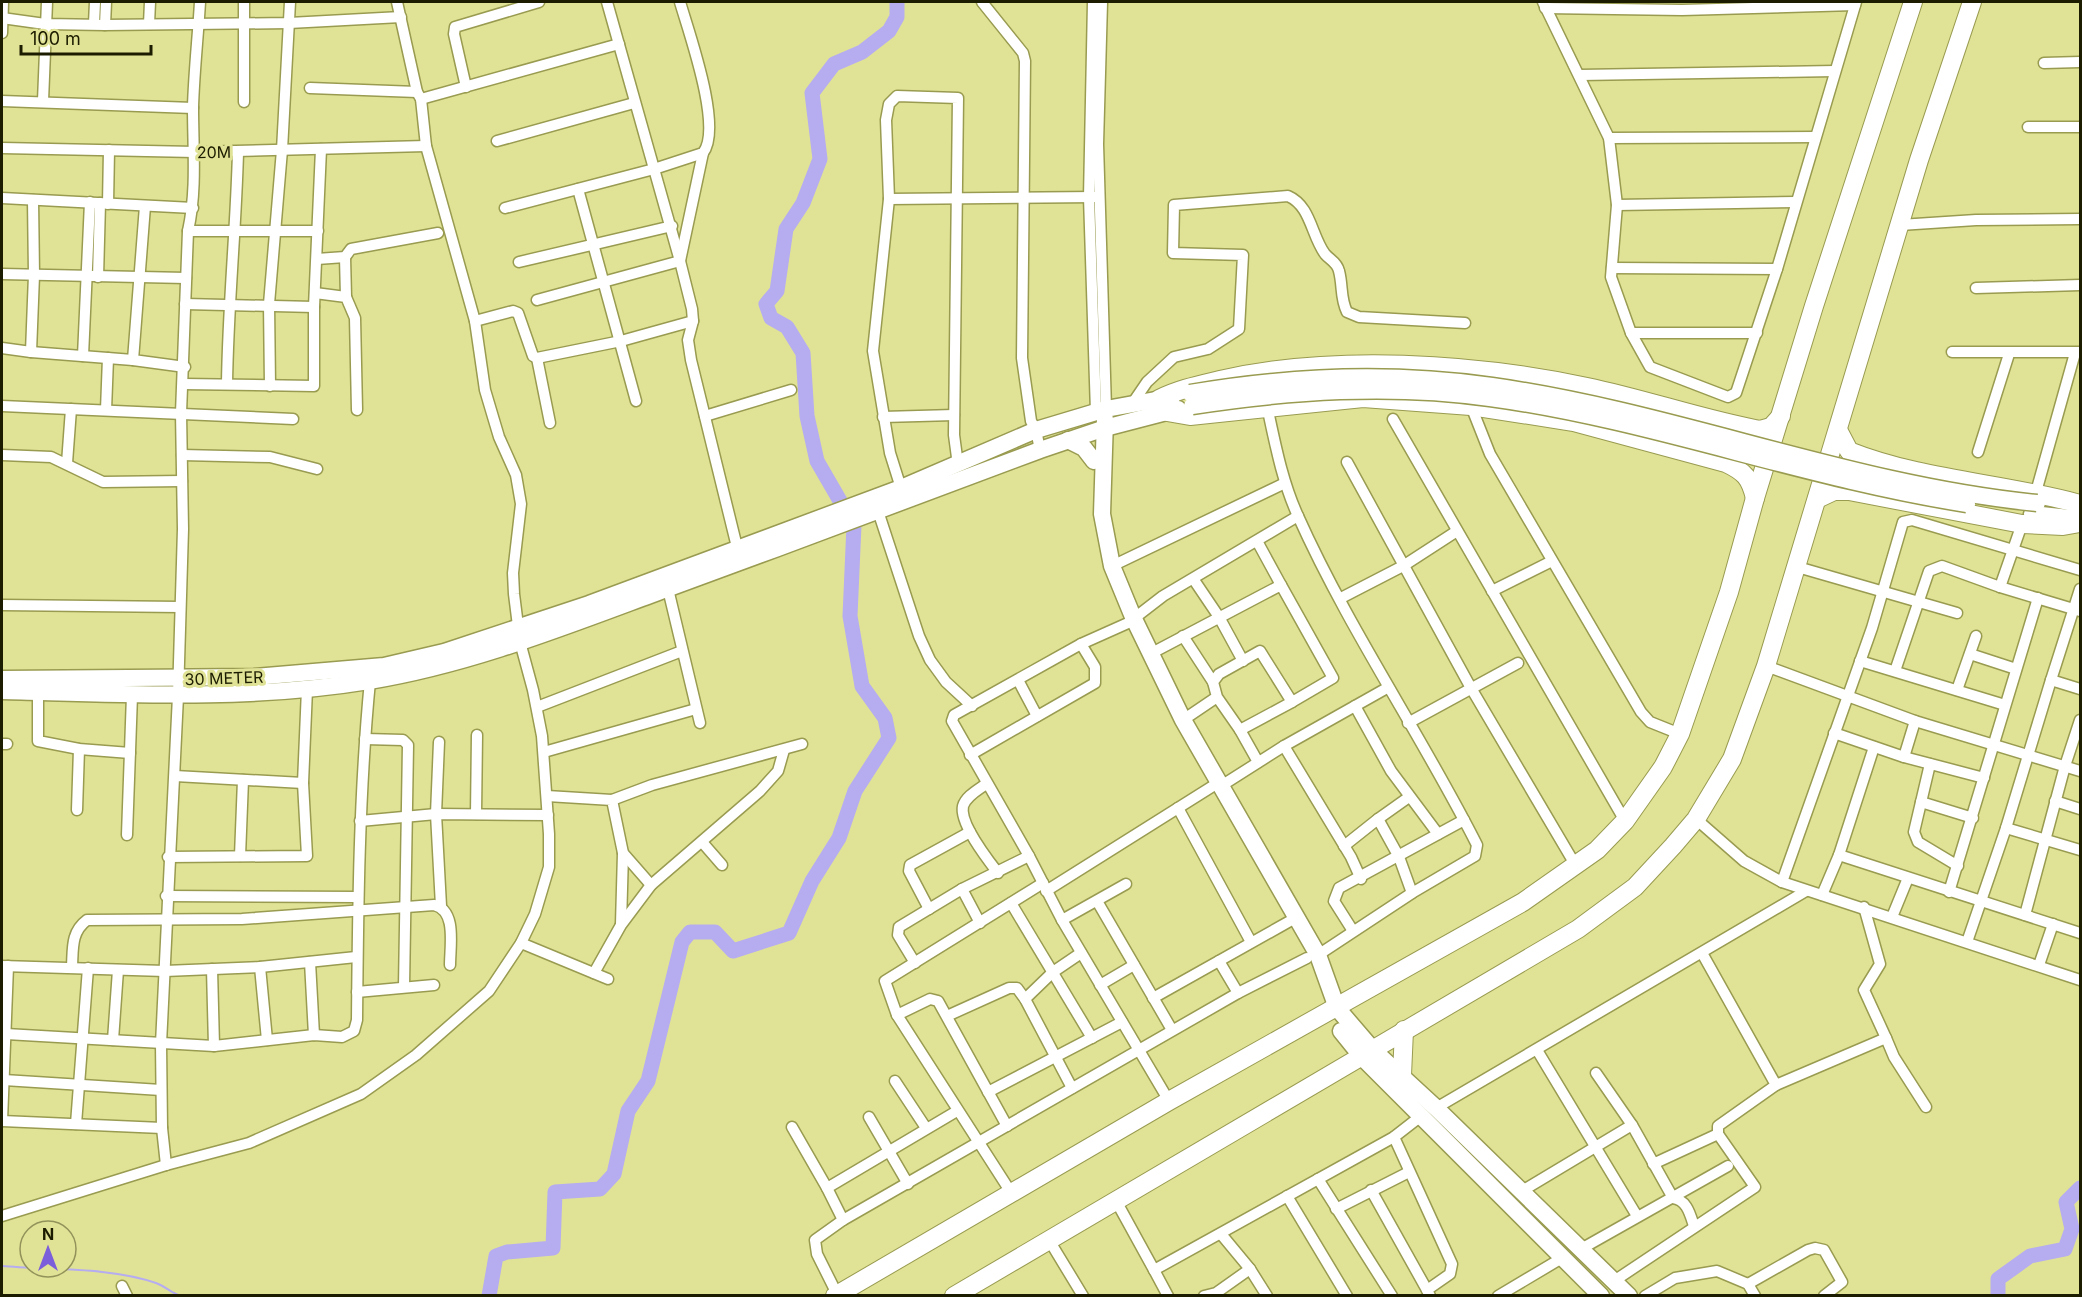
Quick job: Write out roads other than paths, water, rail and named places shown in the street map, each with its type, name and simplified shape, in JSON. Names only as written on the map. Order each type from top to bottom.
[{"type":"highway","points":[[836,1295],[1169,1101],[1523,902],[1597,850],[1625,821],[1663,767],[1680,734],[1729,592],[1755,498],[1814,306],[1913,2]]},
{"type":"highway","points":[[954,1296],[1115,1199],[1578,929],[1635,887],[1696,819],[1732,759],[1766,666],[1794,566],[1972,2]]},
{"type":"highway","points":[[1163,406],[1185,388],[1243,375],[1324,365],[1393,364],[1491,373],[1586,386],[1760,430],[1771,427],[1781,416]]},
{"type":"highway","points":[[1163,406],[1190,416],[1268,406],[1363,398],[1471,406],[1574,422],[1726,463],[1743,471],[1751,480],[1755,498]]},
{"type":"highway","points":[[1838,430],[1849,451],[1864,457],[1938,475],[2032,508],[2063,526],[2080,521]]},
{"type":"highway","points":[[1817,499],[1834,491],[1849,491],[2032,508],[2080,505]]},
{"type":"highway","points":[[1401,1075],[1404,1030]]},
{"type":"main road","points":[[2,691],[132,695],[178,688],[307,689],[370,681],[448,664],[589,604],[737,548],[866,510],[1163,406],[1191,400],[1354,389],[1488,397],[1594,416],[1886,489],[2032,508]]},
{"type":"main road","points":[[866,510],[901,488],[1036,430],[1101,410],[1132,404],[1163,406]]},
{"type":"main road","points":[[1101,410],[1102,513],[1112,566],[1157,689],[1217,786],[1312,956],[1332,1011],[1421,1116],[1601,1296]]},
{"type":"main road","points":[[1100,429],[1094,461],[1093,498],[1097,533],[1106,570],[1217,786],[1290,921],[1312,956]]},
{"type":"main road","points":[[1068,440],[1084,448],[1094,461]]},
{"type":"main road","points":[[520,634],[668,589],[840,517]]},
{"type":"main road","name":"30 METER","points":[[2,679],[178,688],[384,666],[520,634]]},
{"type":"main road","points":[[1367,1054],[1401,1075],[1629,1296]]},
{"type":"main road","points":[[1580,1275],[1594,1262]]},
{"type":"street","points":[[2,33],[3,2]]},
{"type":"street","points":[[42,101],[47,2]]},
{"type":"street","points":[[95,2],[100,24]]},
{"type":"street","points":[[100,24],[106,2]]},
{"type":"street","points":[[149,24],[150,2]]},
{"type":"street","points":[[166,1165],[162,1128],[161,1044],[168,857],[176,776],[185,304],[188,231],[193,208],[195,152],[193,108],[200,2]]},
{"type":"street","points":[[244,2],[244,102]]},
{"type":"street","points":[[270,386],[269,304],[282,150],[290,2]]},
{"type":"street","points":[[2,1216],[166,1165],[249,1143],[361,1094],[416,1055],[489,991],[521,943],[535,914],[549,867],[548,815],[544,753],[537,707],[520,634],[513,573],[521,504],[516,475],[499,437],[484,390],[475,321],[426,146],[419,96],[397,2]]},
{"type":"street","points":[[466,87],[454,34],[455,27],[539,2]]},
{"type":"street","points":[[607,2],[634,103],[672,226],[693,321],[688,340],[737,548]]},
{"type":"street","points":[[680,2],[709,111],[711,135],[703,153],[680,261]]},
{"type":"street","points":[[982,2],[1023,53],[1025,61],[1022,358],[1031,421],[1036,430],[1040,450]]},
{"type":"street","points":[[1093,2],[1094,197],[1101,410]]},
{"type":"street","points":[[1094,197],[1102,2]]},
{"type":"street","points":[[1855,3],[1757,333],[1736,393],[1728,397],[1650,367],[1631,333],[1614,289],[1612,268],[1617,205],[1609,138],[1544,5],[1681,6],[1855,3]]},
{"type":"street","points":[[2,18],[45,24],[149,24],[289,23],[401,17]]},
{"type":"street","points":[[310,88],[419,96],[466,87],[619,44]]},
{"type":"street","points":[[2044,63],[2080,62]]},
{"type":"street","points":[[1580,75],[1835,71]]},
{"type":"street","points":[[901,488],[890,453],[873,351],[889,199],[886,120],[889,104],[897,96],[958,98],[954,415],[958,465]]},
{"type":"street","points":[[2,101],[193,108]]},
{"type":"street","points":[[497,141],[634,103]]},
{"type":"street","points":[[2028,127],[2080,127]]},
{"type":"street","points":[[1609,138],[1815,137]]},
{"type":"street","name":"20M","points":[[2,148],[238,152],[426,146]]},
{"type":"street","points":[[183,384],[314,386],[314,307],[321,149]]},
{"type":"street","points":[[83,356],[86,277],[109,150]]},
{"type":"street","points":[[227,384],[228,303],[236,232],[238,152]]},
{"type":"street","points":[[505,208],[654,169],[703,153]]},
{"type":"street","points":[[578,189],[636,401]]},
{"type":"street","points":[[1132,404],[1147,382],[1174,357],[1195,354],[1208,349],[1239,329],[1243,255],[1173,253],[1174,205],[1288,196],[1296,200],[1306,212],[1325,255],[1334,261],[1339,271],[1341,301],[1347,312],[1359,317],[1465,323]]},
{"type":"street","points":[[889,199],[1094,197]]},
{"type":"street","points":[[2,198],[193,208]]},
{"type":"street","points":[[31,352],[34,275],[33,200]]},
{"type":"street","points":[[1617,205],[1796,202]]},
{"type":"street","points":[[98,277],[99,203]]},
{"type":"street","points":[[133,360],[145,206]]},
{"type":"street","points":[[1900,225],[1976,220],[2080,219]]},
{"type":"street","points":[[519,262],[672,226]]},
{"type":"street","points":[[188,231],[318,231]]},
{"type":"street","points":[[357,410],[355,318],[346,297],[345,257],[351,249],[438,233]]},
{"type":"street","points":[[317,258],[345,257]]},
{"type":"street","points":[[537,300],[680,261]]},
{"type":"street","points":[[1612,268],[1777,269]]},
{"type":"street","points":[[2,274],[186,278]]},
{"type":"street","points":[[1976,288],[2080,285]]},
{"type":"street","points":[[315,293],[346,297]]},
{"type":"street","points":[[185,304],[228,303],[314,307]]},
{"type":"street","points":[[475,321],[513,311],[518,313],[533,356],[537,358],[550,423]]},
{"type":"street","points":[[537,358],[621,341],[693,321]]},
{"type":"street","points":[[1631,333],[1757,333]]},
{"type":"street","points":[[2,348],[185,367]]},
{"type":"street","points":[[1952,352],[2009,354],[2078,352],[2032,508],[2013,550],[2000,587]]},
{"type":"street","points":[[1978,452],[2009,354]]},
{"type":"street","points":[[106,410],[108,358]]},
{"type":"street","points":[[705,416],[790,390]]},
{"type":"street","points":[[2,406],[293,419]]},
{"type":"street","points":[[836,1295],[817,1254],[815,1240],[843,1220],[1172,1030],[1238,993],[1312,956],[1475,856],[1477,845],[1464,820],[1387,688],[1298,516],[1285,483],[1268,406]]},
{"type":"street","points":[[1471,406],[1490,454],[1641,712],[1650,722],[1680,734]]},
{"type":"street","points":[[67,463],[71,409]]},
{"type":"street","points":[[883,417],[954,415]]},
{"type":"street","points":[[1393,419],[1625,821]]},
{"type":"street","points":[[182,455],[270,457],[317,469]]},
{"type":"street","points":[[2,456],[51,457],[103,482],[182,481]]},
{"type":"street","points":[[1347,462],[1402,566],[1576,866]]},
{"type":"street","points":[[1112,566],[1285,483]]},
{"type":"street","points":[[866,510],[930,660],[946,682],[972,706]]},
{"type":"street","points":[[1169,1101],[1080,953],[1029,856],[952,721],[954,715],[1081,644],[1131,620],[1298,516]]},
{"type":"street","points":[[1782,882],[1848,697],[1883,592],[1901,526],[1907,520],[2080,570]]},
{"type":"street","points":[[1341,598],[1402,566],[1458,531]]},
{"type":"street","points":[[1240,730],[1333,678],[1257,541]]},
{"type":"street","points":[[1492,591],[1552,561]]},
{"type":"street","points":[[1794,566],[1957,614]]},
{"type":"street","points":[[1895,672],[1929,571],[1935,566],[1942,566],[2000,587],[2077,610]]},
{"type":"street","points":[[1194,579],[1219,617],[1243,661]]},
{"type":"street","points":[[1150,654],[1281,585]]},
{"type":"street","points":[[668,589],[700,723]]},
{"type":"street","points":[[1967,942],[1982,903],[2029,757],[2051,680],[2077,610],[2080,589]]},
{"type":"street","points":[[1949,892],[2038,598]]},
{"type":"street","points":[[2,605],[180,607]]},
{"type":"street","points":[[1183,636],[1213,682],[1213,690],[1258,762]]},
{"type":"street","points":[[1957,690],[1976,636]]},
{"type":"street","points":[[970,755],[1095,683],[1095,667],[1081,644]]},
{"type":"street","points":[[537,707],[682,651]]},
{"type":"street","points":[[1213,682],[1219,674],[1260,651],[1292,702]]},
{"type":"street","points":[[1970,654],[2016,669]]},
{"type":"street","points":[[1860,661],[2005,705]]},
{"type":"street","points":[[1408,723],[1518,663]]},
{"type":"street","points":[[1766,666],[1915,721],[2080,771]]},
{"type":"street","points":[[1018,680],[1037,716]]},
{"type":"street","points":[[2051,680],[2080,689]]},
{"type":"street","points":[[4,1041],[82,1038],[214,1046],[314,1035],[342,1037],[354,1031],[357,992],[356,910],[360,821],[370,681]]},
{"type":"street","points":[[1012,1194],[977,1143],[897,1015],[885,981],[1011,903],[1044,887],[1387,688]]},
{"type":"street","points":[[168,857],[307,856],[303,783],[307,689]]},
{"type":"street","points":[[38,692],[38,741],[79,749],[129,753]]},
{"type":"street","points":[[127,835],[132,695]]},
{"type":"street","points":[[1183,720],[1217,697]]},
{"type":"street","points":[[1355,706],[1409,797],[1438,834]]},
{"type":"street","points":[[544,753],[696,709]]},
{"type":"street","points":[[2025,915],[2055,801],[2078,733],[2080,720]]},
{"type":"street","points":[[1904,757],[1915,721]]},
{"type":"street","points":[[1834,733],[1904,757],[1984,778]]},
{"type":"street","points":[[476,814],[477,735]]},
{"type":"street","points":[[365,739],[407,742],[404,987]]},
{"type":"street","points":[[439,742],[436,814],[441,906],[449,917],[450,965]]},
{"type":"street","points":[[547,796],[612,800],[652,785],[802,744]]},
{"type":"street","points":[[1284,746],[1344,846],[1361,879]]},
{"type":"street","points":[[1822,895],[1839,855],[1875,747]]},
{"type":"street","points":[[77,810],[79,749]]},
{"type":"street","points":[[594,973],[621,925],[651,885],[760,791],[778,771],[784,750]]},
{"type":"street","points":[[1930,764],[1914,832],[1918,842],[1958,866]]},
{"type":"street","points":[[176,776],[303,783]]},
{"type":"street","points":[[240,856],[243,780]]},
{"type":"street","points":[[986,784],[971,795],[963,807],[970,832],[998,873]]},
{"type":"street","points":[[1344,846],[1409,797]]},
{"type":"street","points":[[612,800],[623,853],[621,925]]},
{"type":"street","points":[[2055,801],[2080,809]]},
{"type":"street","points":[[1921,802],[1973,818]]},
{"type":"street","points":[[1178,808],[1251,942]]},
{"type":"street","points":[[360,821],[436,814],[548,815]]},
{"type":"street","points":[[1378,819],[1399,857],[1412,893]]},
{"type":"street","points":[[1696,819],[1744,861],[1782,882],[2080,980]]},
{"type":"street","points":[[1353,931],[1334,901],[1340,888],[1361,879],[1464,820]]},
{"type":"street","points":[[2006,828],[2046,838],[2080,850]]},
{"type":"street","points":[[929,909],[909,871],[910,865],[970,832]]},
{"type":"street","points":[[702,842],[722,865]]},
{"type":"street","points":[[623,853],[651,885]]},
{"type":"street","points":[[1839,855],[1982,903],[2078,932],[2080,920]]},
{"type":"street","points":[[915,963],[897,930],[962,889],[1029,856]]},
{"type":"street","points":[[1892,917],[1908,878]]},
{"type":"street","points":[[1062,920],[1126,884]]},
{"type":"street","points":[[962,889],[980,923]]},
{"type":"street","points":[[1436,1108],[1806,891]]},
{"type":"street","points":[[166,896],[357,897]]},
{"type":"street","points":[[242,919],[243,898]]},
{"type":"street","points":[[1097,901],[1172,1030]]},
{"type":"street","points":[[1011,903],[1092,1038]]},
{"type":"street","points":[[72,966],[73,938],[76,931],[87,920],[242,919],[441,906]]},
{"type":"street","points":[[1864,908],[1880,964],[1864,990],[1894,1057],[1926,1107]]},
{"type":"street","points":[[1153,998],[1290,921]]},
{"type":"street","points":[[2039,965],[2053,924]]},
{"type":"street","points":[[521,943],[608,979]]},
{"type":"street","points":[[1025,999],[1053,972],[1080,953]]},
{"type":"street","points":[[1702,953],[1776,1085]]},
{"type":"street","points":[[162,1128],[2,1121],[5,966],[72,966],[165,971],[260,967],[356,957]]},
{"type":"street","points":[[1219,961],[1238,993]]},
{"type":"street","points":[[310,962],[314,1035]]},
{"type":"street","points":[[1100,985],[1134,965]]},
{"type":"street","points":[[260,967],[267,1040]]},
{"type":"street","points":[[76,1124],[88,968]]},
{"type":"street","points":[[113,1040],[118,969]]},
{"type":"street","points":[[212,969],[214,1046]]},
{"type":"street","points":[[357,992],[434,985]]},
{"type":"street","points":[[947,1016],[1009,988],[1017,988],[1072,1088]]},
{"type":"street","points":[[897,1015],[930,999],[938,1001],[1007,1126]]},
{"type":"street","points":[[988,1092],[1122,1022]]},
{"type":"street","points":[[1614,1281],[1754,1189],[1754,1183],[1718,1134],[1721,1121],[1774,1089],[1776,1085],[1886,1038]]},
{"type":"street","points":[[1537,1050],[1637,1216]]},
{"type":"street","points":[[1596,1074],[1632,1125],[1673,1198]]},
{"type":"street","points":[[4,1080],[161,1089]]},
{"type":"street","points":[[896,1081],[926,1128]]},
{"type":"street","points":[[827,1188],[957,1111]]},
{"type":"street","points":[[1154,1270],[1394,1137],[1421,1116]]},
{"type":"street","points":[[869,1117],[908,1184]]},
{"type":"street","points":[[1522,1191],[1632,1125]]},
{"type":"street","points":[[792,1127],[843,1220]]},
{"type":"street","points":[[1653,1164],[1718,1134]]},
{"type":"street","points":[[1371,1190],[1429,1293],[1450,1274],[1452,1264],[1394,1137]]},
{"type":"street","points":[[1581,1249],[1728,1166]]},
{"type":"street","points":[[1336,1209],[1409,1172]]},
{"type":"street","points":[[1318,1179],[1392,1296]]},
{"type":"street","points":[[1287,1196],[1347,1296]]},
{"type":"street","points":[[1673,1198],[1681,1199],[1686,1205],[1695,1226]]},
{"type":"street","points":[[1115,1199],[1168,1296]]},
{"type":"street","points":[[1221,1234],[1250,1269],[1267,1296]]},
{"type":"street","points":[[1049,1240],[1083,1296]]},
{"type":"street","points":[[1748,1284],[1808,1250],[1819,1248],[1824,1250],[1842,1282],[1824,1296]]},
{"type":"street","points":[[1498,1296],[1562,1258]]},
{"type":"street","points":[[1204,1296],[1217,1294],[1250,1269]]},
{"type":"street","points":[[1645,1296],[1675,1278],[1718,1271],[1748,1284],[1755,1296]]},
{"type":"waterway","points":[[489,1296],[496,1256],[507,1252],[553,1248],[555,1192],[600,1189],[614,1174],[628,1111],[648,1081],[682,942],[690,932],[715,932],[733,951],[789,933],[812,881],[839,838],[855,791],[889,738],[885,718],[862,686],[850,616],[854,525],[817,461],[807,416],[803,353],[787,327],[771,318],[766,304],[777,291],[786,229],[803,203],[820,159],[812,93],[834,64],[862,52],[889,31],[897,17],[897,2]]},
{"type":"waterway","points":[[1998,1296],[1998,1279],[2030,1256],[2065,1249],[2072,1229],[2066,1202],[2080,1188]]},
{"type":"waterway","points":[[2,1266],[120,1274],[156,1283],[181,1296]]}]
